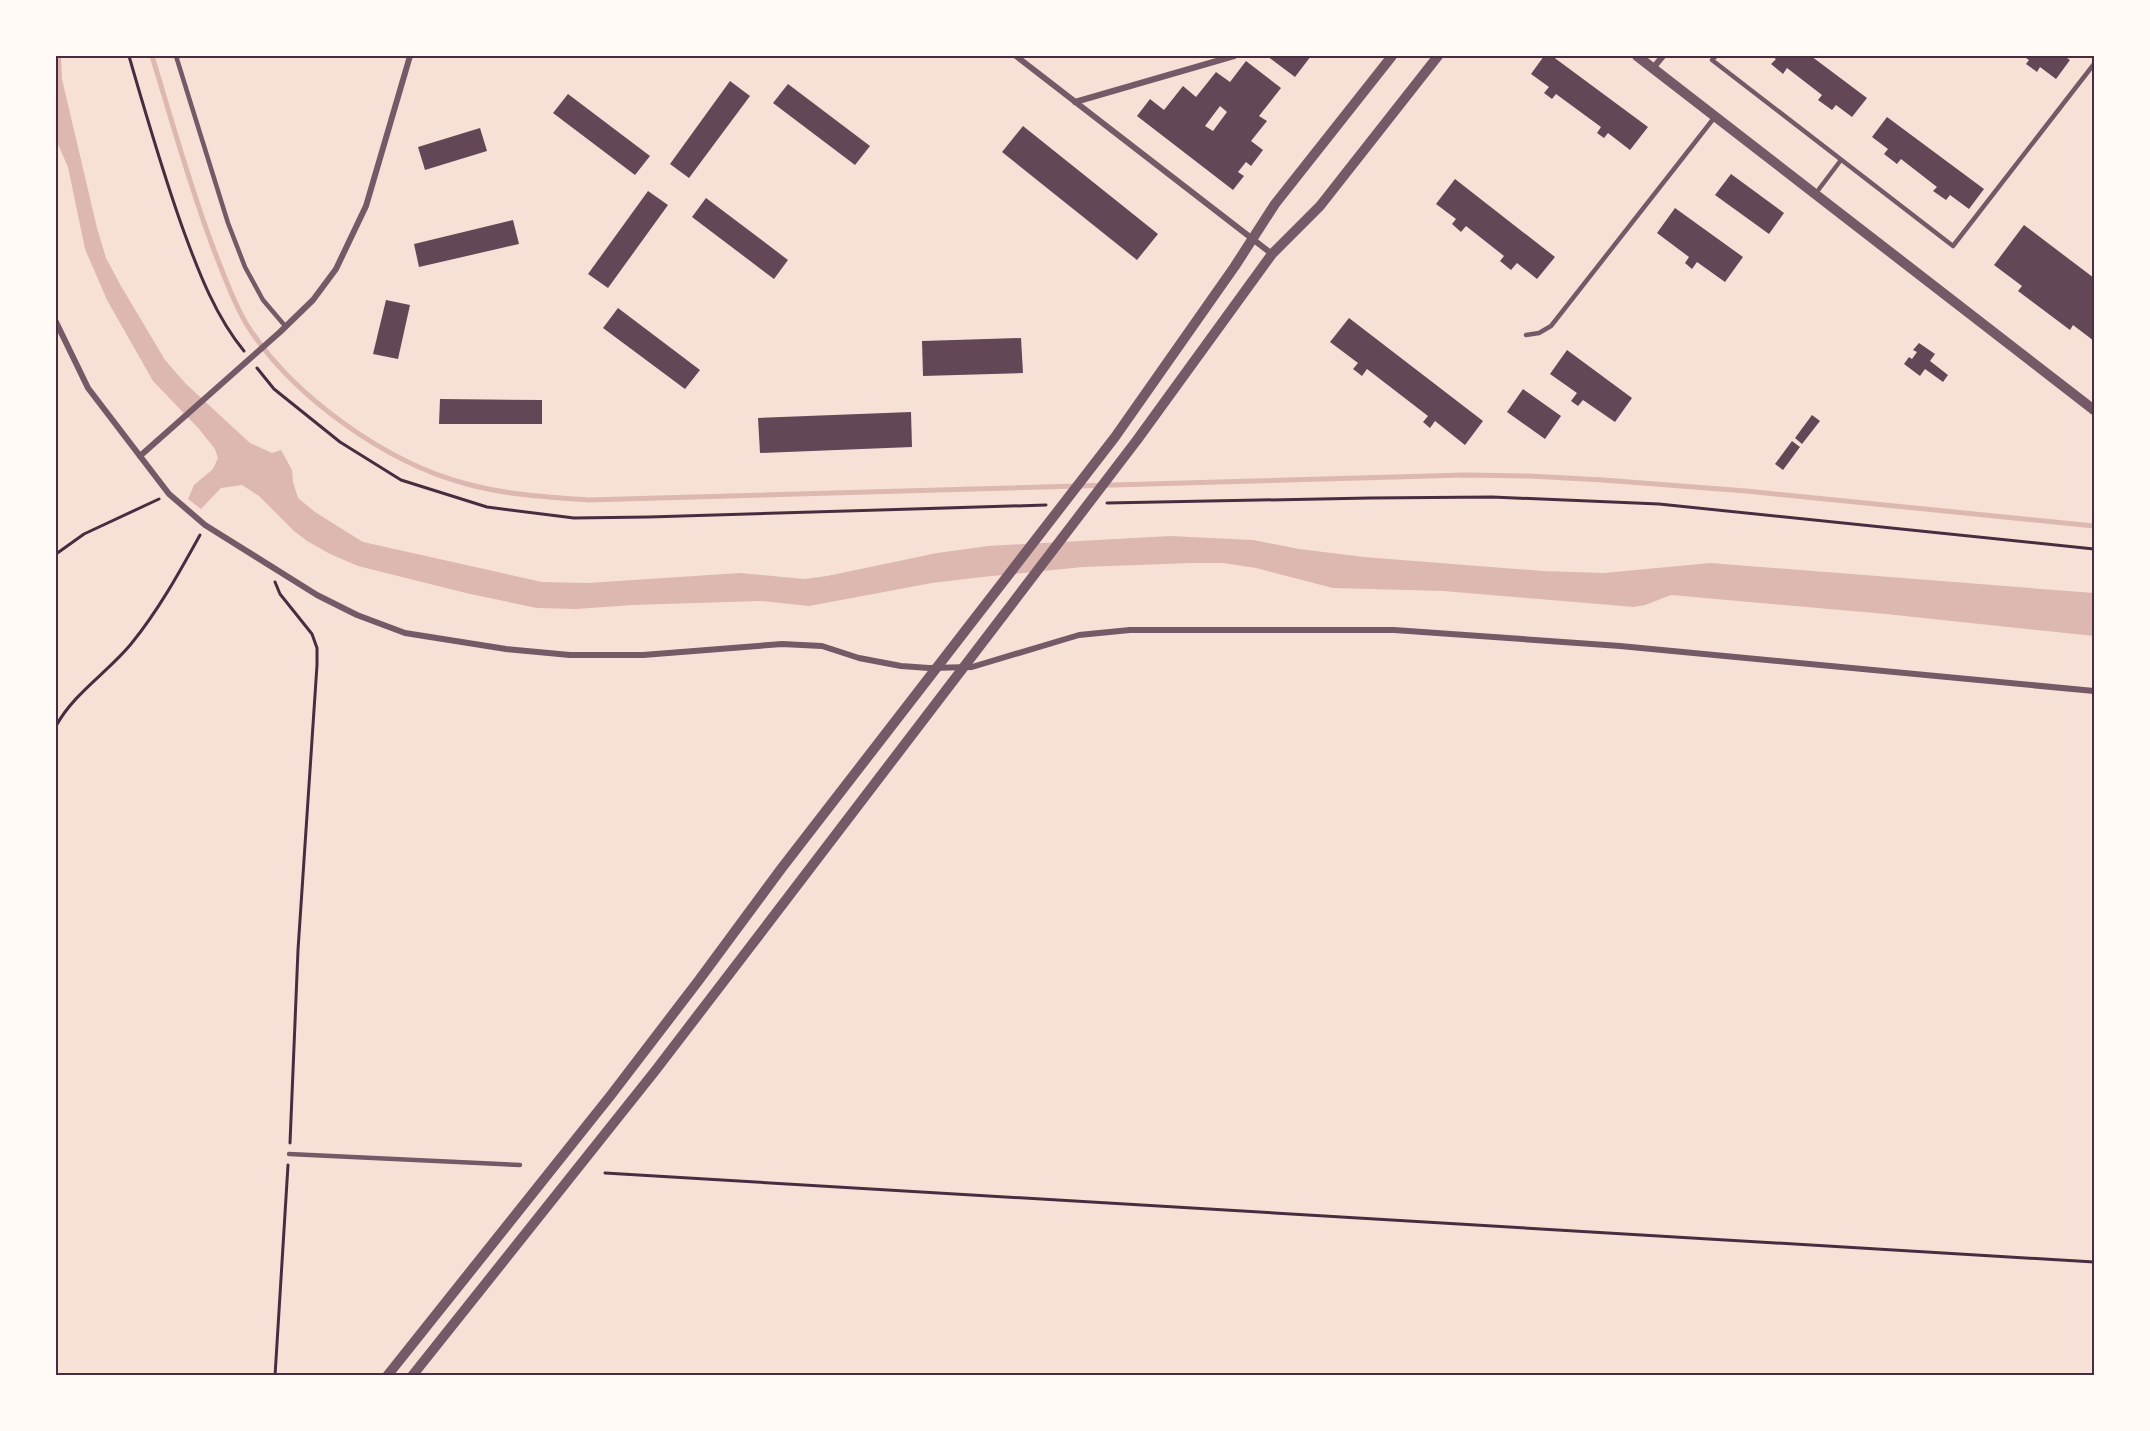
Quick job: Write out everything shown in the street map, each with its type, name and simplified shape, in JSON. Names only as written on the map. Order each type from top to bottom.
[{"type":"street","points":[[140,456],[283,329],[313,300],[336,269],[366,206],[410,56]]},
{"type":"street","points":[[1016,56],[1272,254]]},
{"type":"street","points":[[1075,102],[1234,56]]},
{"type":"street","points":[[387,1376],[624,1077],[1114,437],[1235,266],[1275,204],[1392,56]]},
{"type":"street","points":[[412,1376],[655,1071],[1137,440],[1272,254],[1320,206],[1438,56]]},
{"type":"street","points":[[1637,56],[2094,410]]},
{"type":"street","points":[[1653,68],[1663,56]]},
{"type":"street","points":[[56,322],[88,388],[169,494],[206,525],[327,600],[357,615],[405,633],[506,649],[570,655],[643,655],[782,644],[822,646],[859,658],[901,666],[929,668],[972,667],[1079,635],[1130,630],[1394,630],[1620,646],[2094,691]]},
{"type":"lane","points":[[176,56],[228,223],[245,267],[262,300],[283,329]]},
{"type":"lane","points":[[1716,56],[1712,60],[1953,246],[2094,64]]},
{"type":"lane","points":[[1526,335],[1539,333],[1551,326],[1715,116]]},
{"type":"lane","points":[[1815,194],[1841,160]]},
{"type":"lane","points":[[289,1154],[520,1166]]},
{"type":"path","points":[[129,56],[166,183],[196,265],[233,338],[247,355]]},
{"type":"path","points":[[253,363],[273,389],[339,442],[401,480],[487,507],[585,518],[1050,504]]},
{"type":"path","points":[[56,554],[84,534],[169,494]]},
{"type":"path","points":[[1098,503],[1492,497],[1659,504],[2094,549]]},
{"type":"path","points":[[56,726],[80,693],[129,646],[141,631],[178,575],[206,525]]},
{"type":"path","points":[[268,564],[280,594],[312,634],[317,648],[316,702],[298,950],[289,1154],[275,1376]]},
{"type":"path","points":[[605,1173],[2094,1262]]},
{"type":"shaded area","points":[[56,56],[61,56],[62,79],[106,258],[165,360],[186,384],[250,443],[272,453],[281,450],[292,470],[298,498],[315,512],[363,542],[542,582],[588,583],[740,573],[804,579],[937,553],[988,546],[1170,536],[1253,540],[1299,549],[1364,557],[1542,571],[1604,573],[1710,563],[2094,593],[2094,636],[1886,614],[1671,595],[1634,607],[1443,591],[1333,588],[1256,568],[1223,563],[1083,567],[982,577],[932,583],[809,606],[761,601],[576,609],[537,608],[358,566],[307,541],[259,496],[242,485],[221,488],[201,509],[188,499],[194,485],[213,469],[218,458],[215,449],[199,429],[153,381],[107,300],[85,249],[68,167],[56,140]]},
{"type":"building","points":[[1267,56],[1311,56],[1295,77]]},
{"type":"building","points":[[1544,56],[1552,56],[1648,127],[1630,150],[1608,133],[1604,138],[1597,133],[1601,127],[1556,94],[1552,99],[1544,93],[1549,87],[1531,74]]},
{"type":"building","points":[[1771,56],[1811,56],[1867,98],[1852,117],[1836,105],[1832,110],[1818,100],[1822,95],[1787,68],[1783,74],[1771,64],[1776,59]]},
{"type":"building","points":[[2023,56],[2064,56],[2070,60],[2056,79],[2040,67],[2037,72],[2026,64],[2029,60]]},
{"type":"building","points":[[1246,61],[1281,88],[1259,116],[1267,121],[1251,141],[1263,150],[1251,166],[1246,162],[1238,172],[1244,176],[1233,190],[1137,116],[1150,99],[1164,110],[1183,86],[1196,97],[1216,72],[1230,82]],"holes":[[[1220,106],[1227,112],[1213,131],[1205,126]]]},
{"type":"building","points":[[730,81],[750,96],[689,178],[670,164]]},
{"type":"building","points":[[788,84],[870,146],[855,165],[773,103]]},
{"type":"building","points":[[568,94],[650,156],[635,175],[553,113]]},
{"type":"building","points":[[1887,117],[1984,189],[1969,209],[1950,195],[1946,200],[1933,191],[1937,187],[1901,159],[1897,164],[1884,154],[1888,149],[1872,137]]},
{"type":"building","points":[[1023,126],[1158,234],[1137,260],[1002,152]]},
{"type":"building","points":[[480,128],[487,151],[425,170],[418,147]]},
{"type":"building","points":[[1731,174],[1784,213],[1769,234],[1715,195]]},
{"type":"building","points":[[1455,179],[1555,257],[1537,279],[1517,263],[1511,270],[1500,261],[1504,256],[1466,226],[1461,232],[1452,224],[1456,219],[1436,204]]},
{"type":"building","points":[[648,191],[668,205],[608,288],[588,274]]},
{"type":"building","points":[[706,198],[788,260],[774,279],[692,217]]},
{"type":"building","points":[[1675,208],[1743,257],[1725,282],[1697,262],[1692,269],[1685,263],[1689,257],[1657,233]]},
{"type":"building","points":[[513,220],[519,244],[419,267],[414,244]]},
{"type":"building","points":[[2024,225],[2094,278],[2094,341],[2073,325],[2070,330],[2018,291],[2022,286],[1994,265]]},
{"type":"building","points":[[386,300],[410,305],[398,359],[373,354]]},
{"type":"building","points":[[618,308],[700,370],[685,389],[603,328]]},
{"type":"building","points":[[1349,318],[1483,421],[1465,445],[1435,421],[1430,428],[1423,422],[1428,416],[1367,369],[1362,376],[1353,369],[1358,363],[1330,342]]},
{"type":"building","points":[[1021,338],[1023,373],[923,376],[922,341]]},
{"type":"building","points":[[1919,343],[1935,354],[1930,361],[1948,375],[1943,382],[1925,369],[1920,376],[1904,364],[1917,352],[1913,350]]},
{"type":"building","points":[[1567,350],[1632,398],[1615,422],[1583,400],[1578,406],[1571,401],[1577,393],[1550,374]]},
{"type":"building","points":[[1523,389],[1561,416],[1545,439],[1507,412]]},
{"type":"building","points":[[440,399],[542,400],[542,424],[439,424]]},
{"type":"building","points":[[911,412],[912,447],[760,453],[758,418]]},
{"type":"building","points":[[1812,415],[1820,421],[1802,444],[1795,438]]},
{"type":"building","points":[[1792,441],[1800,447],[1783,470],[1775,464]]},
{"type":"waterway","points":[[152,56],[189,178],[214,250],[242,316],[266,351],[315,401],[374,443],[436,474],[482,488],[588,500],[1465,475],[1529,476],[1746,491],[2094,526]]}]
